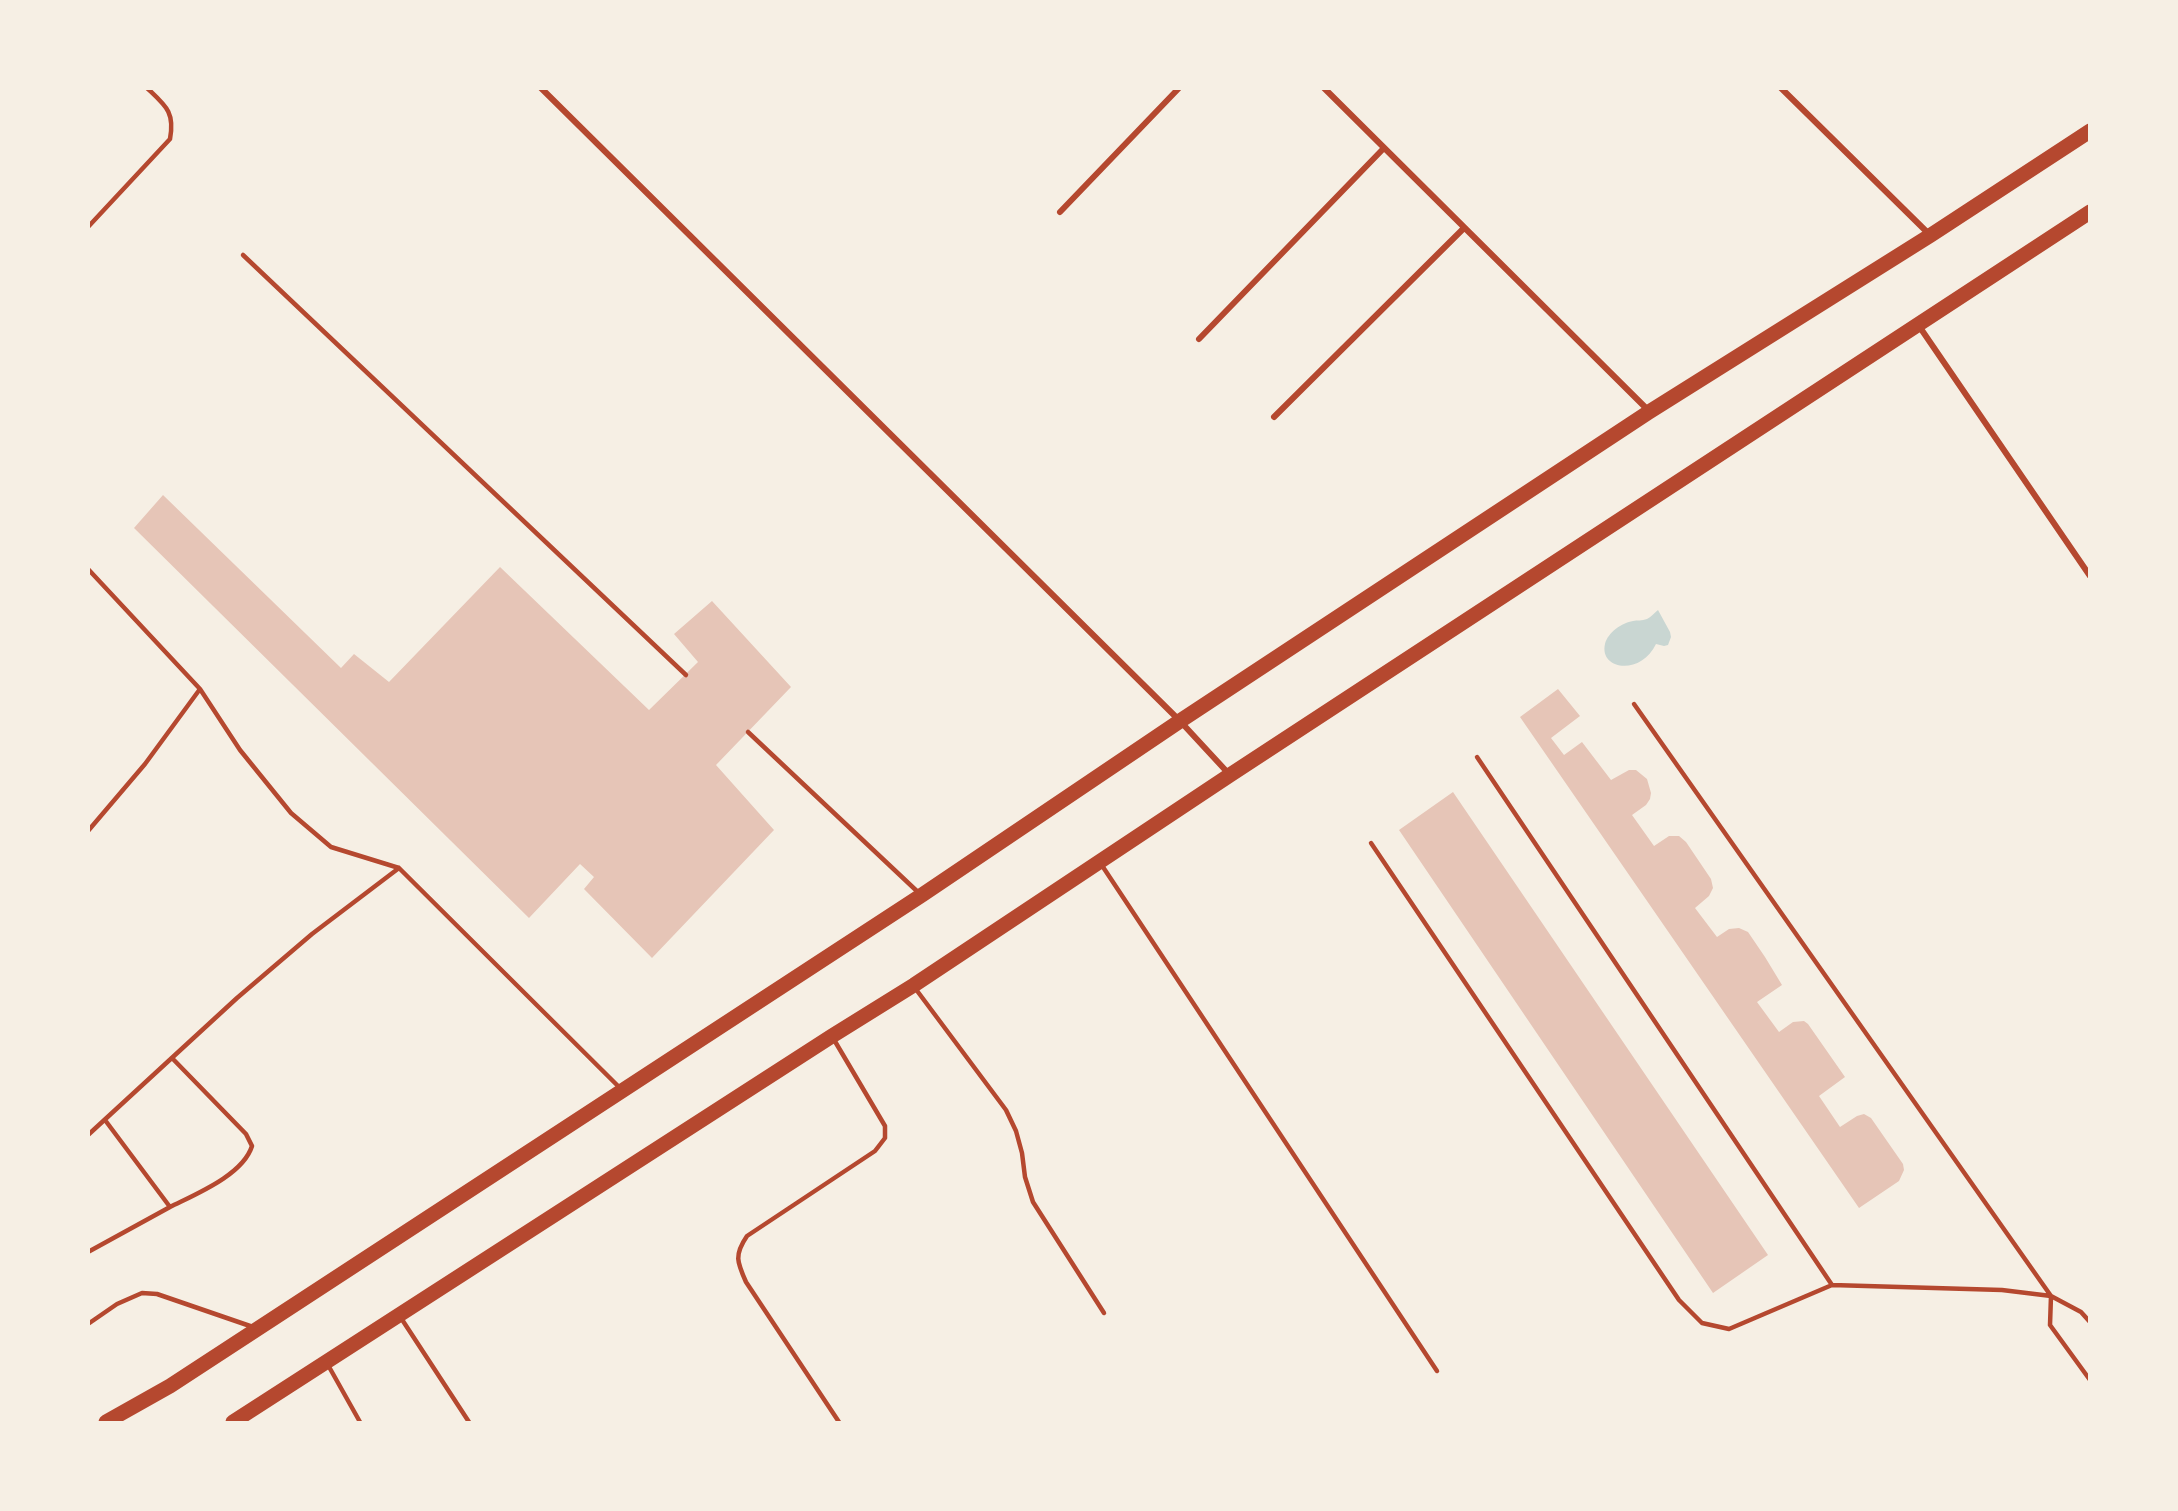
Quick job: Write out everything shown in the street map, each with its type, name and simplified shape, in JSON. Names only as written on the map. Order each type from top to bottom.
[{"type":"main road","points":[[106,1422],[170,1386],[922,896],[1180,721],[1649,412],[1931,235],[2090,131]]},
{"type":"main road","points":[[233,1422],[914,985],[1917,323],[2090,212]]},
{"type":"street","points":[[541,88],[1180,721],[1230,775]]},
{"type":"street","points":[[1060,212],[1179,88]]},
{"type":"street","points":[[1324,88],[1649,412]]},
{"type":"street","points":[[1781,88],[1931,235]]},
{"type":"street","points":[[1199,339],[1384,148]]},
{"type":"street","points":[[1274,417],[1464,228]]},
{"type":"street","points":[[1917,323],[2090,576]]},
{"type":"lane","points":[[88,227],[170,139],[173,122],[168,110],[147,88]]},
{"type":"lane","points":[[243,255],[686,675]]},
{"type":"lane","points":[[88,569],[201,689],[240,750],[291,813],[331,847],[399,868],[623,1091]]},
{"type":"lane","points":[[88,831],[145,764],[201,689]]},
{"type":"lane","points":[[1634,704],[2051,1296],[2050,1325],[2090,1380]]},
{"type":"lane","points":[[748,732],[922,896]]},
{"type":"lane","points":[[1477,757],[1832,1285]]},
{"type":"lane","points":[[1371,843],[1679,1300],[1702,1323],[1729,1329],[1832,1285],[2002,1290],[2051,1296],[2081,1312],[2090,1322]]},
{"type":"lane","points":[[1100,862],[1437,1371]]},
{"type":"lane","points":[[88,1135],[237,998],[312,934],[399,868]]},
{"type":"lane","points":[[914,985],[1006,1110],[1016,1131],[1025,1177],[1033,1202],[1104,1313]]},
{"type":"lane","points":[[832,1036],[885,1125],[885,1138],[875,1151],[747,1236],[739,1248],[738,1264],[746,1282],[839,1422]]},
{"type":"lane","points":[[88,1252],[205,1189],[241,1166],[248,1157],[252,1146],[246,1134],[171,1058]]},
{"type":"lane","points":[[105,1120],[170,1206]]},
{"type":"lane","points":[[88,1324],[117,1304],[142,1293],[157,1294],[258,1328]]},
{"type":"lane","points":[[399,1315],[469,1422]]},
{"type":"lane","points":[[326,1363],[360,1422]]},
{"type":"shaded area","points":[[1658,610],[1670,632],[1668,645],[1656,644],[1641,661],[1632,665],[1615,664],[1608,659],[1605,644],[1612,632],[1629,622],[1647,619]]},
{"type":"building","points":[[163,495],[341,668],[354,654],[389,682],[500,567],[649,710],[698,662],[674,634],[712,601],[791,687],[716,765],[774,830],[652,958],[584,889],[594,877],[580,864],[529,918],[134,528]]},
{"type":"building","points":[[1558,689],[1580,716],[1551,738],[1564,755],[1582,742],[1611,780],[1629,770],[1636,770],[1647,779],[1651,793],[1650,799],[1646,805],[1632,815],[1654,846],[1669,836],[1679,836],[1686,842],[1711,879],[1713,888],[1709,896],[1695,908],[1717,937],[1729,929],[1739,928],[1748,932],[1782,985],[1757,1002],[1779,1032],[1793,1022],[1804,1021],[1808,1024],[1845,1077],[1819,1096],[1840,1127],[1857,1116],[1864,1114],[1871,1118],[1903,1164],[1904,1170],[1899,1181],[1859,1208],[1520,717]]},
{"type":"building","points":[[1453,792],[1768,1255],[1713,1293],[1399,830]]}]
